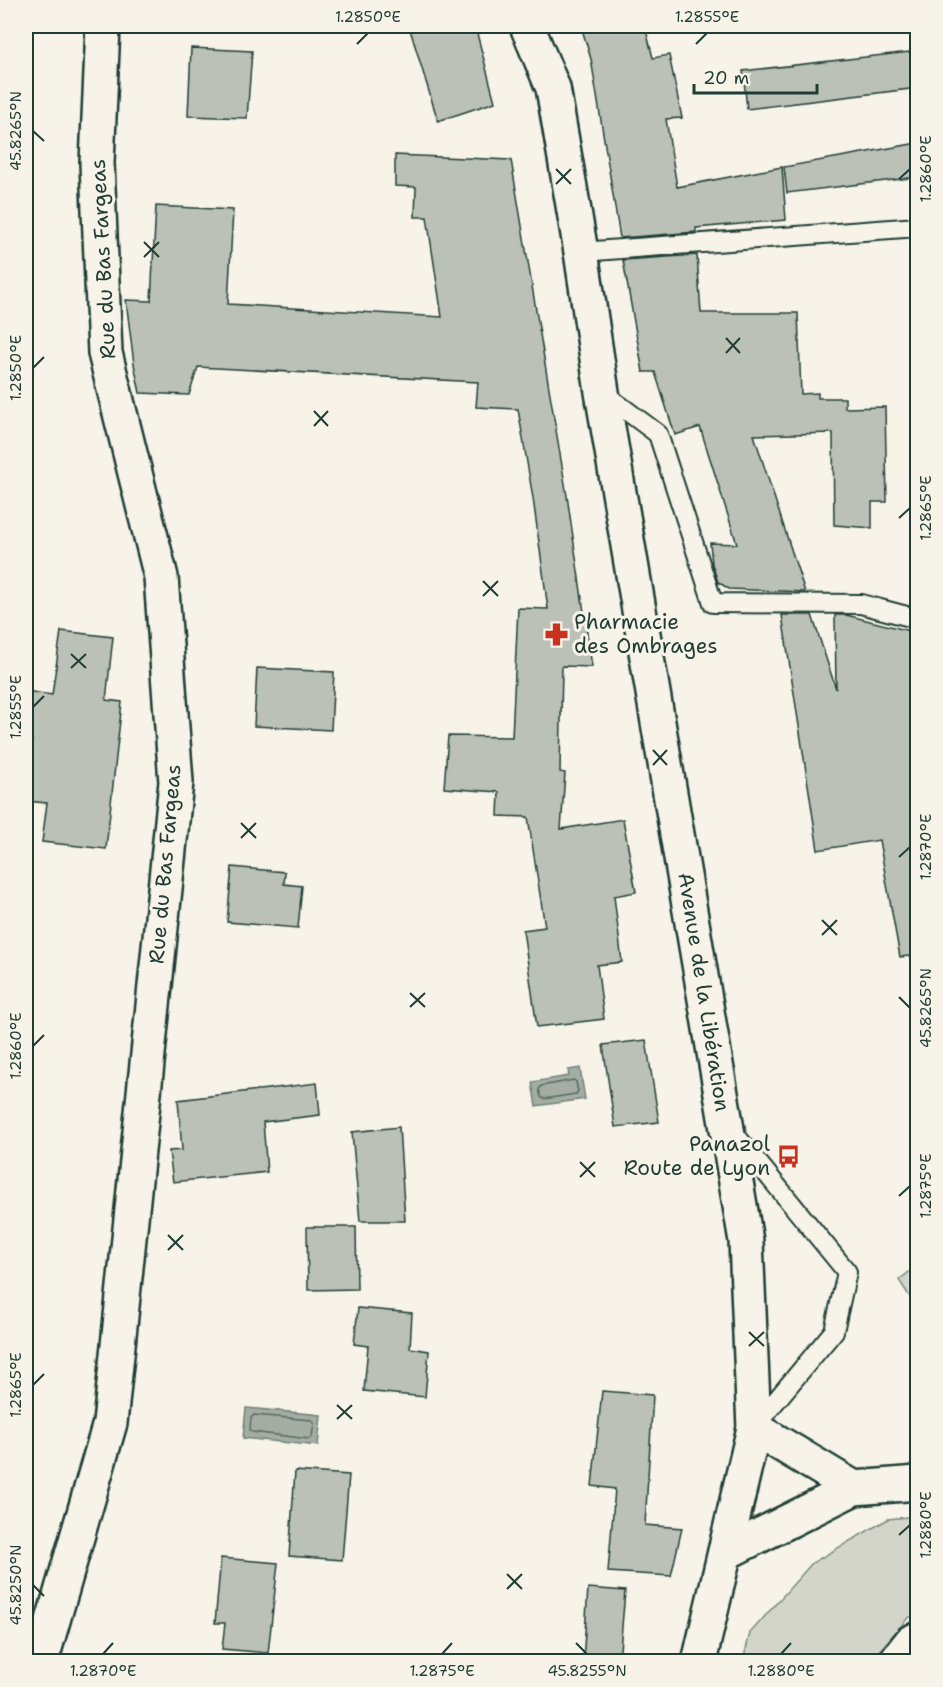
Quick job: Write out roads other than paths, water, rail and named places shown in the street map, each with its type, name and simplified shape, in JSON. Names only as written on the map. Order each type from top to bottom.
[{"type":"street","name":"Rue du Bas Fargeas","points":[[41,1662],[110,1423],[176,782],[161,578],[105,353],[97,163],[103,26]]},
{"type":"street","name":"Avenue de la Libération","points":[[527,26],[553,88],[602,392],[746,1241],[754,1428],[699,1662]]},
{"type":"street","points":[[754,1428],[854,1488]]},
{"type":"street","points":[[725,1553],[854,1488],[918,1483]]},
{"type":"street","points":[[895,1662],[911,1642],[918,1639]]},
{"type":"lane","points":[[581,252],[918,227]]},
{"type":"lane","points":[[602,392],[658,434],[713,603],[861,604],[918,619]]},
{"type":"lane","points":[[725,1122],[847,1272],[834,1331],[754,1428]]},
{"type":"water","points":[[580,1068],[585,1099],[536,1106],[532,1082],[569,1076],[568,1070]]},
{"type":"water","points":[[246,1408],[321,1415],[318,1446],[243,1438]]},
{"type":"place","name":"Pharmacie des Ombrages","points":[[556,634]]},
{"type":"place","name":"Panazol Route de Lyon","points":[[788,1156]]}]
